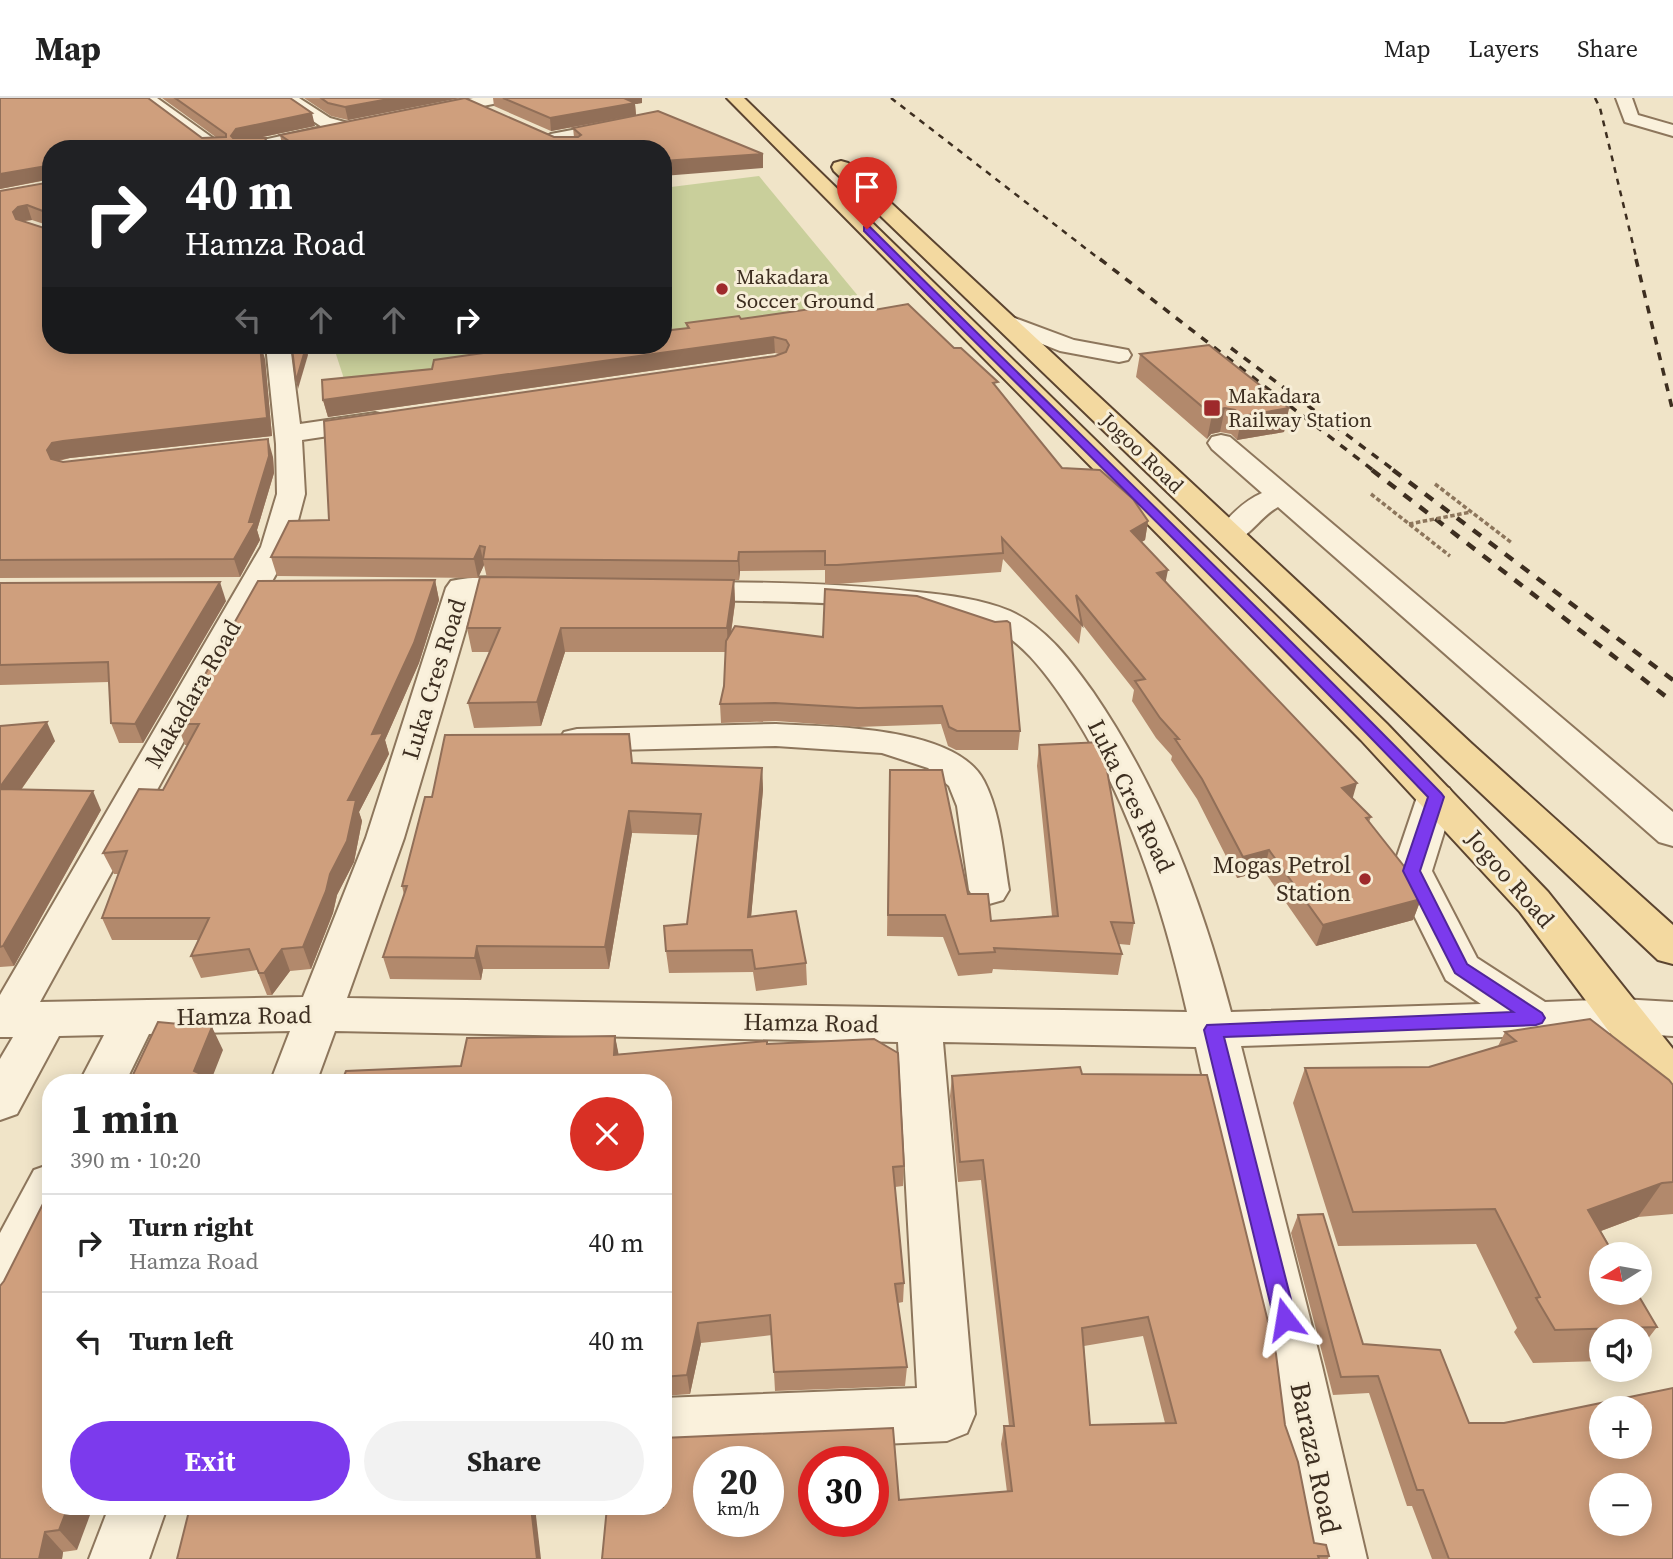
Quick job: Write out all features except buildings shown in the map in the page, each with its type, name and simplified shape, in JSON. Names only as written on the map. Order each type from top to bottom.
[{"type":"main road","name":"Jogoo Road","points":[[735,98],[1032,396],[1317,673],[1436,797],[1534,902],[1673,1083]]},
{"type":"main road","name":"Jogoo Road","points":[[768,98],[1673,949]]},
{"type":"street","points":[[146,98],[206,140]]},
{"type":"street","points":[[287,98],[340,128]]},
{"type":"street","points":[[443,98],[465,106]]},
{"type":"street","points":[[1624,98],[1631,118],[1673,131]]},
{"type":"street","points":[[286,140],[465,106],[497,107]]},
{"type":"street","points":[[553,140],[543,135],[640,122]]},
{"type":"street","points":[[1004,321],[1044,339],[1127,362],[1100,338]]},
{"type":"street","name":"Makadara Road","points":[[0,1101],[17,1020],[267,588],[290,494],[279,442],[278,354]]},
{"type":"street","points":[[279,442],[395,418]]},
{"type":"street","points":[[1220,443],[1673,833]]},
{"type":"street","points":[[1230,535],[1250,511],[1262,502],[1282,495]]},
{"type":"street","points":[[215,588],[267,588]]},
{"type":"street","name":"Luka Cres Road","points":[[319,1014],[386,838],[428,743],[448,588],[561,590]]},
{"type":"street","name":"Luka Cres Road","points":[[655,591],[807,593],[896,598],[985,612],[1023,633],[1050,657],[1101,728],[1119,760],[1175,889],[1213,1030]]},
{"type":"street","points":[[539,741],[776,736],[885,742],[941,760],[965,780],[976,806],[989,890]]},
{"type":"street","points":[[1436,797],[1412,871],[1461,969],[1536,1018]]},
{"type":"street","points":[[296,1074],[319,1014]]},
{"type":"street","name":"Hamza Road","points":[[17,1020],[319,1014],[1213,1030],[1536,1018],[1621,1016],[1673,1019]]},
{"type":"street","points":[[107,1074],[135,1018]]},
{"type":"street","points":[[672,1426],[947,1414],[919,1025]]},
{"type":"street","name":"Baraza Road","points":[[1213,1030],[1298,1372],[1337,1559]]},
{"type":"street","points":[[0,1285],[42,1203]]},
{"type":"street","points":[[119,1559],[135,1515]]},
{"type":"path","points":[[1435,484],[1512,543]]},
{"type":"path","points":[[1371,494],[1450,556]]},
{"type":"path","points":[[1409,524],[1471,512]]},
{"type":"green space","points":[[759,176],[868,308],[672,337],[672,187]]},
{"type":"green space","points":[[336,354],[558,354],[346,385]]},
{"type":"railway","points":[[891,98],[1102,261]]},
{"type":"railway","points":[[1595,98],[1600,108],[1637,261]]},
{"type":"railway","points":[[1100,259],[1374,471]]},
{"type":"railway","points":[[1636,259],[1673,412]]},
{"type":"railway","points":[[1231,348],[1395,471]]},
{"type":"railway","points":[[1372,470],[1673,702]]},
{"type":"railway","points":[[1393,470],[1673,680]]},
{"type":"place","name":"Makadara Soccer Ground","points":[[722,289]]},
{"type":"place","name":"Makadara Railway Station","points":[[1212,408]]},
{"type":"place","name":"Mogas Petrol Station","points":[[1365,879]]},
{"type":"route","points":[[867,229],[930,295],[1317,673],[1436,797],[1412,871],[1461,969],[1536,1018],[1213,1030],[1285,1319]]}]
